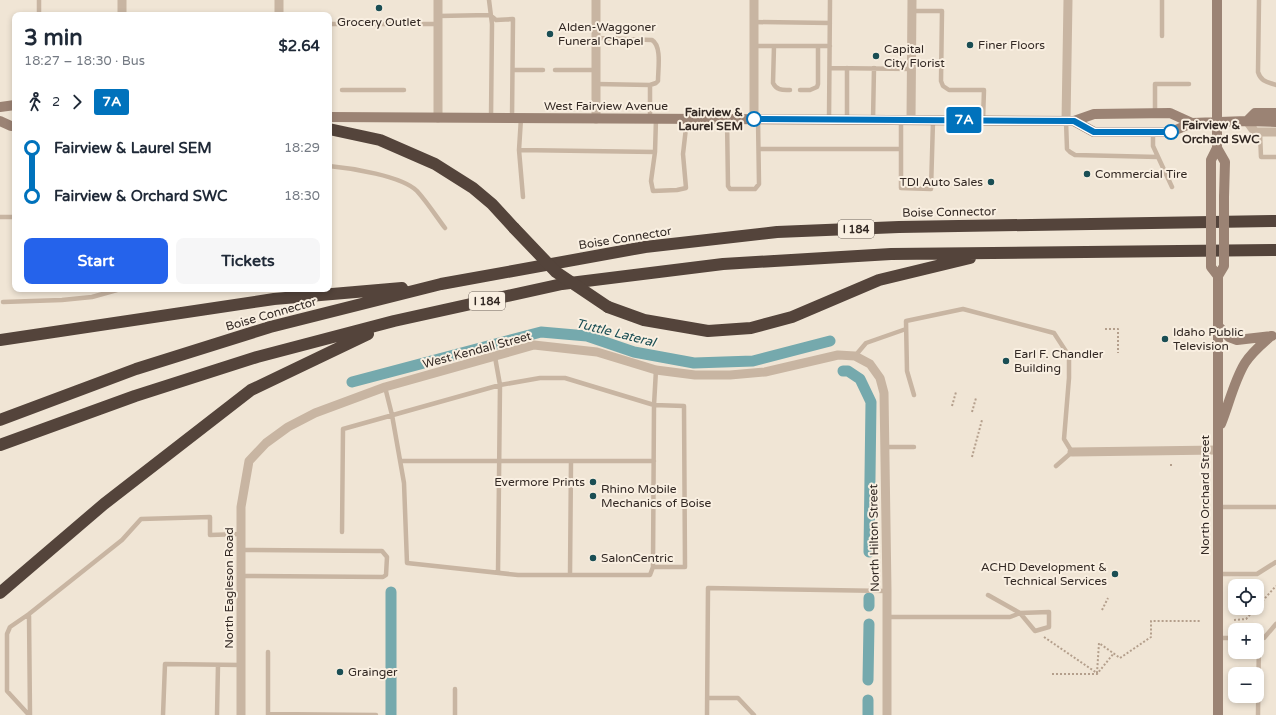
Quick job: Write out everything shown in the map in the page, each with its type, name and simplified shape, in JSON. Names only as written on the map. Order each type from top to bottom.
[{"type":"highway","points":[[332,130],[380,140],[435,164],[473,188],[492,204],[556,272],[608,306],[644,320],[708,331],[751,328],[792,317],[879,280],[992,252]]},
{"type":"highway","name":"Boise Connector","points":[[0,420],[136,369],[263,329],[441,284],[645,247],[777,232],[907,226],[1276,221]]},
{"type":"highway","name":"I 184","points":[[0,445],[135,396],[243,362],[394,321],[562,284],[723,264],[890,254],[1276,250]]},
{"type":"highway","points":[[0,340],[274,299],[441,284]]},
{"type":"highway","points":[[0,594],[104,504],[251,390],[394,321]]},
{"type":"main road","name":"North Orchard Street","points":[[1217,0],[1217,148],[1211,160],[1211,267],[1218,278]]},
{"type":"main road","points":[[0,107],[12,105]]},
{"type":"main road","name":"West Fairview Avenue","points":[[332,117],[1070,121],[1094,114],[1170,113],[1192,123]]},
{"type":"main road","name":"West Fairview Avenue","points":[[1070,121],[1094,132],[1171,132],[1192,123],[1247,121],[1255,113],[1276,113]]},
{"type":"main road","points":[[0,121],[12,126]]},
{"type":"main road","points":[[1247,121],[1276,122]]},
{"type":"main road","name":"North Orchard Street","points":[[1217,148],[1225,162],[1224,266],[1218,278],[1218,715]]},
{"type":"main road","points":[[1219,327],[1229,337],[1236,340],[1274,335]]},
{"type":"main road","points":[[1218,433],[1238,377],[1245,362],[1255,350],[1274,335]]},
{"type":"street","points":[[122,0],[122,12]]},
{"type":"street","points":[[279,0],[279,12]]},
{"type":"street","points":[[438,0],[438,118]]},
{"type":"street","points":[[596,0],[596,118]]},
{"type":"street","points":[[754,0],[756,119]]},
{"type":"street","points":[[906,120],[912,69],[912,0]]},
{"type":"street","points":[[1068,0],[1070,121]]},
{"type":"street","points":[[1247,121],[1255,132],[1276,132]]},
{"type":"street","name":"West Kendall Street","points":[[249,461],[266,443],[288,427],[315,414],[385,387],[534,346],[597,352],[656,370],[695,375],[730,375],[765,372],[838,355],[855,356],[870,364]]},
{"type":"street","name":"North Hilton Street","points":[[870,364],[880,378],[884,393],[887,715]]},
{"type":"street","points":[[1072,452],[1218,450]]},
{"type":"street","name":"North Eagleson Road","points":[[241,715],[241,507],[249,461]]},
{"type":"lane","points":[[39,0],[39,12]]},
{"type":"lane","points":[[489,0],[492,24],[491,118]]},
{"type":"lane","points":[[829,120],[830,0]]},
{"type":"lane","points":[[1162,0],[1162,36]]},
{"type":"lane","points":[[1259,0],[1258,72],[1259,77],[1263,81],[1276,85]]},
{"type":"lane","points":[[912,11],[942,11],[941,81],[943,86],[949,90],[984,90],[984,120]]},
{"type":"lane","points":[[332,24],[438,20],[490,16],[496,20],[513,19],[513,70],[523,196]]},
{"type":"lane","points":[[754,22],[830,23]]},
{"type":"lane","points":[[596,38],[652,40],[659,48],[658,81],[656,83],[650,85],[596,84]]},
{"type":"lane","points":[[754,46],[830,46]]},
{"type":"lane","points":[[774,46],[773,83],[779,90],[790,90]]},
{"type":"lane","points":[[800,90],[810,90],[818,84],[818,46]]},
{"type":"lane","points":[[830,68],[912,69]]},
{"type":"lane","points":[[846,68],[846,120]]},
{"type":"lane","points":[[873,120],[874,68]]},
{"type":"lane","points":[[513,70],[543,70]]},
{"type":"lane","points":[[555,70],[596,70]]},
{"type":"lane","points":[[1156,113],[1155,84],[1189,84]]},
{"type":"lane","points":[[650,85],[655,152],[651,181],[653,191],[686,188],[683,154],[687,119]]},
{"type":"lane","points":[[342,90],[404,90]]},
{"type":"lane","points":[[727,119],[728,186],[730,189],[756,188],[759,184],[759,149],[756,119]]},
{"type":"lane","points":[[906,120],[901,150],[901,188],[932,189],[933,120]]},
{"type":"lane","points":[[1070,121],[1067,149],[1075,155],[1158,157]]},
{"type":"lane","points":[[1153,132],[1153,146],[1172,187]]},
{"type":"lane","points":[[1260,133],[1261,157],[1276,157]]},
{"type":"lane","points":[[759,149],[901,150]]},
{"type":"lane","points":[[519,150],[655,152]]},
{"type":"lane","points":[[332,166],[394,178],[416,190],[445,228]]},
{"type":"lane","points":[[0,217],[12,217]]},
{"type":"lane","points":[[3,302],[69,300],[92,297],[110,292]]},
{"type":"lane","points":[[914,395],[907,371],[906,321],[963,309],[1054,333],[1069,356],[1069,378],[1064,439],[1072,452],[1056,466]]},
{"type":"lane","points":[[855,356],[866,343],[906,329]]},
{"type":"lane","points":[[494,357],[500,385],[498,573]]},
{"type":"lane","points":[[385,387],[392,415],[404,483],[407,563],[518,575],[650,575],[653,567],[654,405],[656,370]]},
{"type":"lane","points":[[342,532],[343,429],[500,385],[540,378],[565,378],[654,405],[684,406],[685,567],[653,567]]},
{"type":"lane","points":[[885,447],[914,447]]},
{"type":"lane","points":[[400,461],[654,460]]},
{"type":"lane","points":[[570,575],[571,461]]},
{"type":"lane","points":[[1218,507],[1276,507]]},
{"type":"lane","points":[[30,715],[7,691],[7,634],[10,627],[29,614],[122,540],[140,519],[210,516],[210,535],[241,534]]},
{"type":"lane","points":[[241,550],[382,551],[387,557],[386,575],[383,577],[241,576]]},
{"type":"lane","points":[[1218,574],[1257,574],[1276,562]]},
{"type":"lane","points":[[707,715],[708,588],[887,591]]},
{"type":"lane","points":[[887,617],[1010,617],[1020,612],[1049,612],[1049,627],[1035,631],[1020,612],[988,595]]},
{"type":"lane","points":[[29,614],[30,715]]},
{"type":"lane","points":[[1264,638],[1276,624]]},
{"type":"lane","points":[[1217,638],[1228,638]]},
{"type":"lane","points":[[268,652],[268,715],[376,715]]},
{"type":"lane","points":[[1258,659],[1258,715]]},
{"type":"lane","points":[[163,715],[165,664],[241,665]]},
{"type":"lane","points":[[217,715],[218,665]]},
{"type":"lane","points":[[455,689],[455,715]]},
{"type":"lane","points":[[707,698],[738,698],[754,715]]},
{"type":"path","points":[[1105,329],[1118,329],[1118,353]]},
{"type":"path","points":[[952,406],[956,392]]},
{"type":"path","points":[[972,412],[976,398]]},
{"type":"path","points":[[972,457],[982,420]]},
{"type":"path","points":[[1264,600],[1276,586]]},
{"type":"path","points":[[1102,610],[1108,598]]},
{"type":"path","points":[[1234,620],[1246,619],[1250,615]]},
{"type":"path","points":[[1098,673],[1099,643],[1120,658],[1151,637],[1151,621],[1201,621]]},
{"type":"path","points":[[1044,637],[1098,673]]},
{"type":"path","points":[[1052,674],[1098,674],[1114,653]]},
{"type":"waterway","name":"Tuttle Lateral","points":[[352,382],[541,332],[587,336],[634,352],[694,363],[753,361],[830,341]]},
{"type":"waterway","name":"Tuttle Lateral","points":[[843,371],[848,371],[860,379],[871,402],[869,552]]},
{"type":"waterway","points":[[391,592],[391,715]]},
{"type":"waterway","name":"Tuttle Lateral","points":[[869,598],[869,606]]},
{"type":"waterway","name":"Tuttle Lateral","points":[[868,680],[869,624]]},
{"type":"waterway","name":"Tuttle Lateral","points":[[868,700],[868,715]]},
{"type":"bus line","name":"7A","points":[[754,119],[1074,121],[1094,132],[1171,132]]},
{"type":"place","name":"Grocery Outlet","points":[[379,8]]},
{"type":"place","name":"Alden-Waggoner Funeral Chapel","points":[[550,34]]},
{"type":"place","name":"Finer Floors","points":[[970,45]]},
{"type":"place","name":"Capital City Florist","points":[[876,56]]},
{"type":"place","name":"Fairview & Laurel SEM","points":[[754,119]]},
{"type":"place","name":"Fairview & Orchard SWC","points":[[1171,132]]},
{"type":"place","name":"Commercial Tire","points":[[1087,174]]},
{"type":"place","name":"TDI Auto Sales","points":[[991,182]]},
{"type":"place","name":"Idaho Public Television","points":[[1165,339]]},
{"type":"place","name":"Earl F. Chandler Building","points":[[1006,361]]},
{"type":"place","name":"Evermore Prints","points":[[593,482]]},
{"type":"place","name":"Rhino Mobile Mechanics of Boise","points":[[593,496]]},
{"type":"place","name":"SalonCentric","points":[[593,558]]},
{"type":"place","name":"ACHD Development & Technical Services","points":[[1115,574]]},
{"type":"place","name":"Grainger","points":[[340,672]]}]
